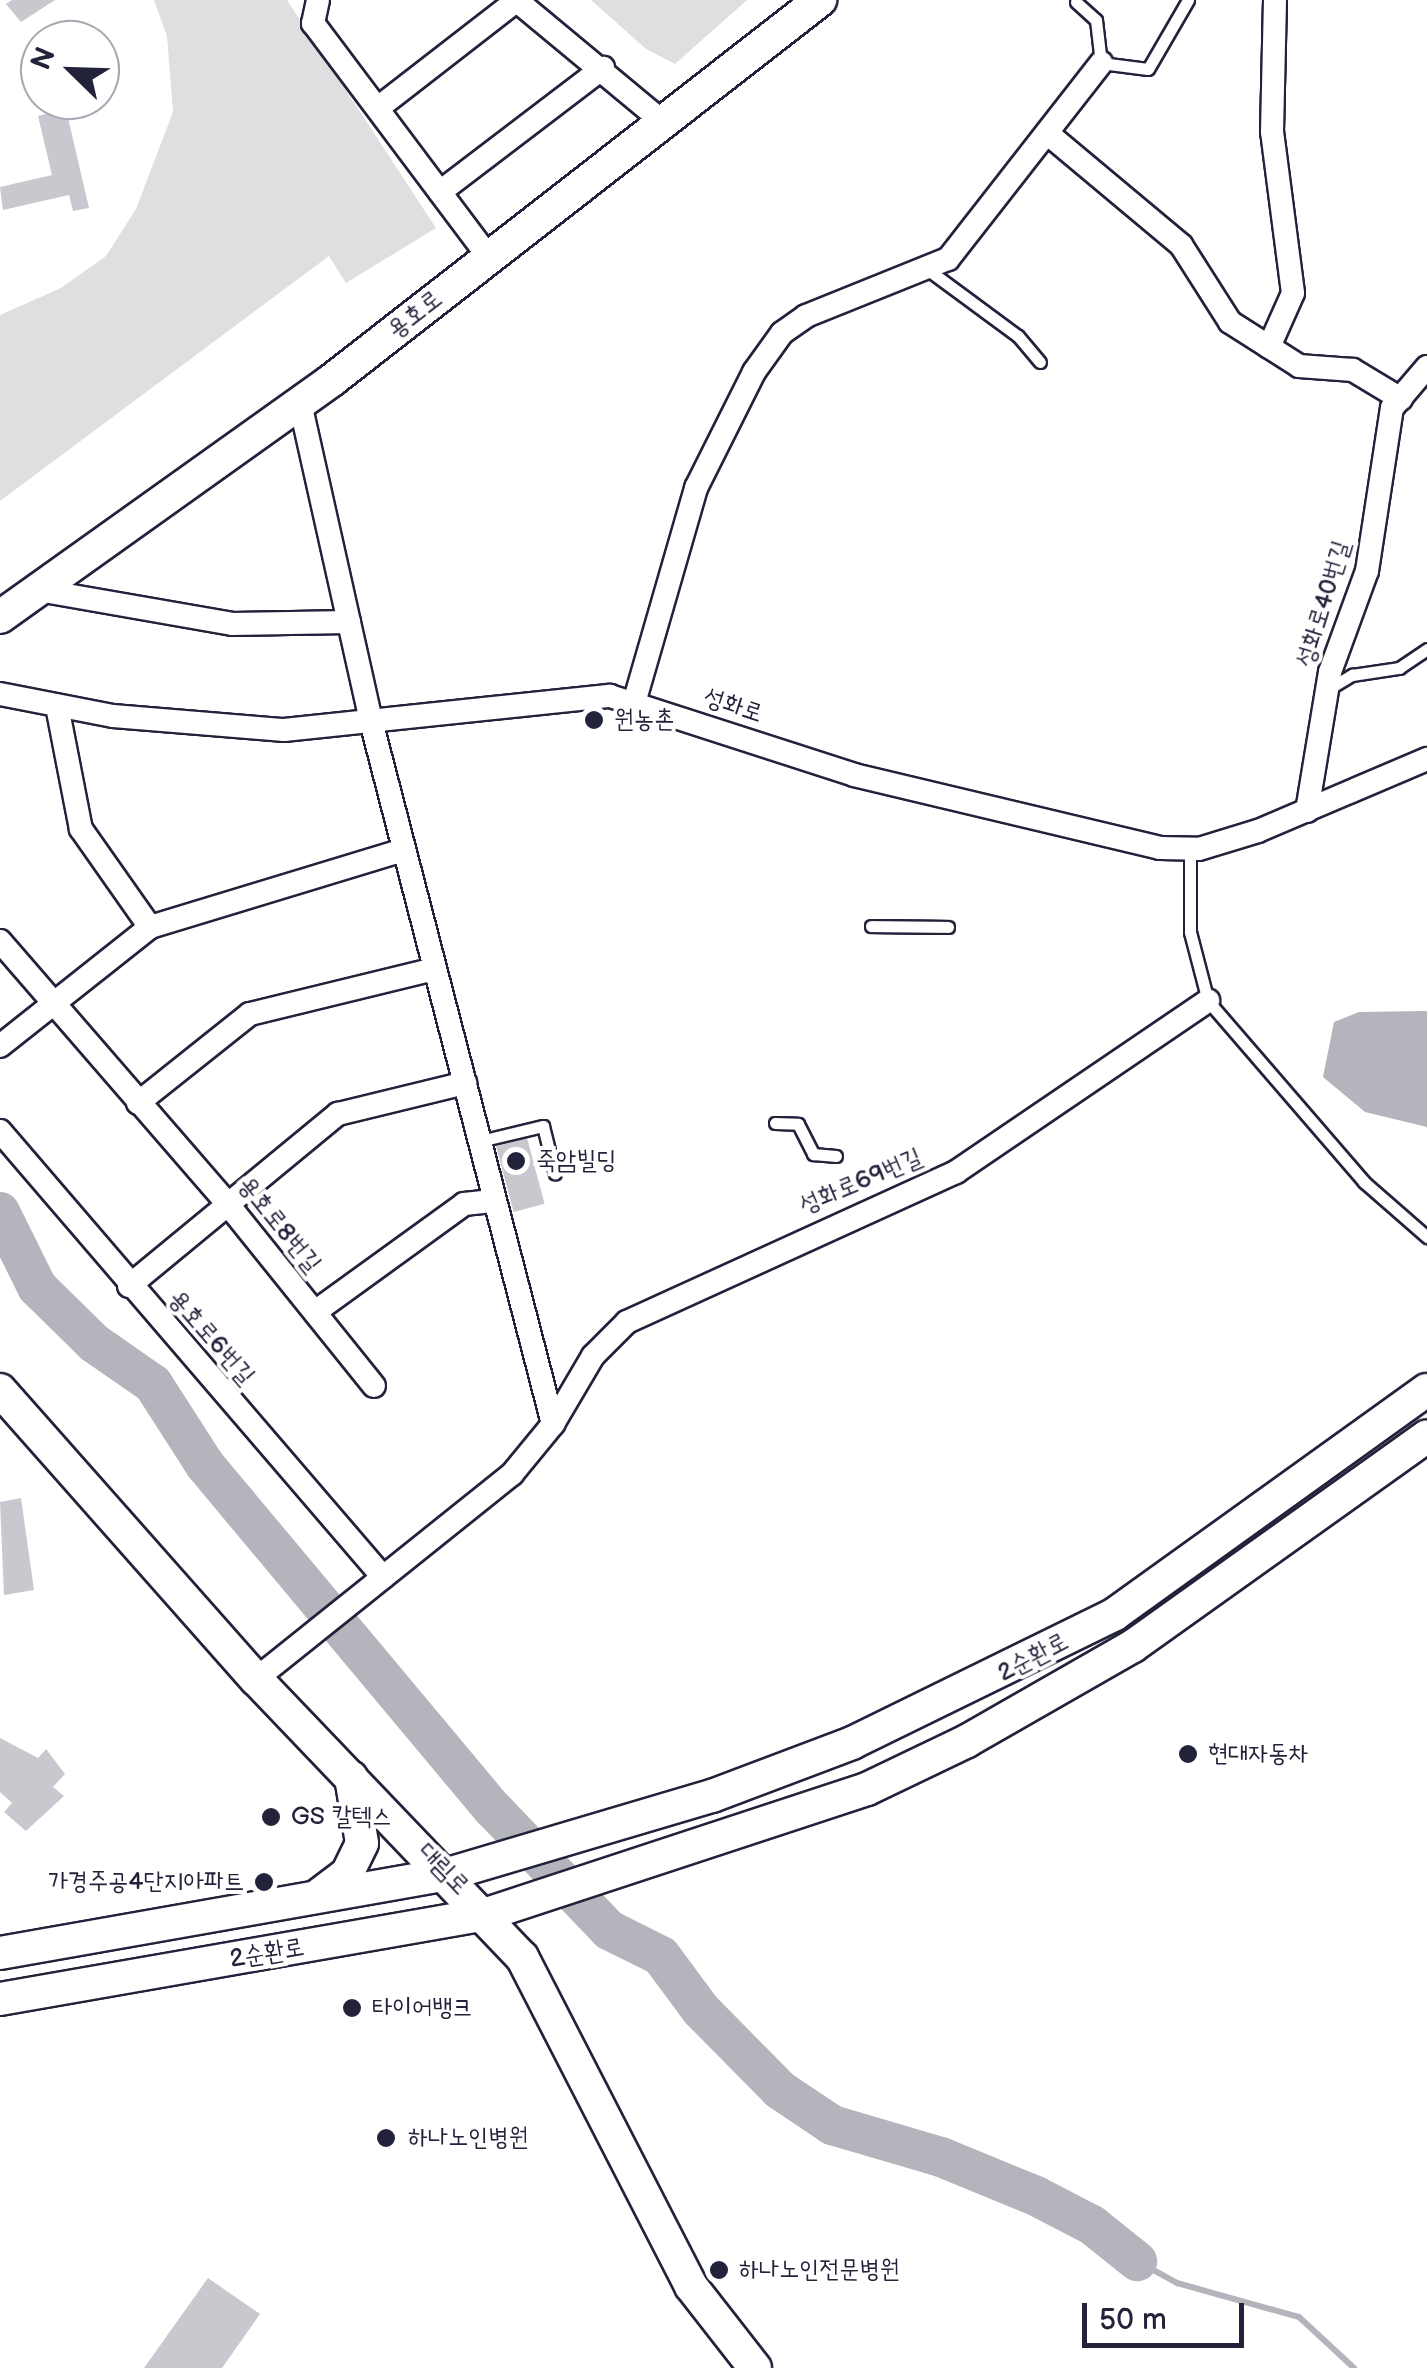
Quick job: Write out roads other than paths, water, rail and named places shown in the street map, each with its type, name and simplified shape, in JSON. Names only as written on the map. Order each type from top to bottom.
[{"type":"street","points":[[318,0],[314,23],[489,258]]},
{"type":"street","points":[[378,108],[516,0],[603,68],[664,123]]},
{"type":"street","name":"용호로","points":[[15,600],[300,403],[820,0]]},
{"type":"street","points":[[1269,346],[1293,293],[1272,132],[1275,0]]},
{"type":"street","points":[[634,703],[696,488],[754,372],[782,334],[806,316],[948,259],[1101,63]]},
{"type":"street","points":[[440,192],[603,68]]},
{"type":"street","points":[[1047,133],[1181,245],[1230,322],[1299,366],[1354,370],[1401,400]]},
{"type":"street","name":"성화로40번길","points":[[1307,810],[1327,690],[1367,570],[1392,408],[1427,367]]},
{"type":"street","points":[[300,403],[372,725],[553,1424]]},
{"type":"street","points":[[15,600],[232,624],[348,622]]},
{"type":"street","name":"성화로","points":[[0,694],[218,729],[372,725],[541,699],[610,696],[854,775],[1027,820],[1190,849],[1307,810],[1427,759]]},
{"type":"street","points":[[56,706],[81,829],[150,927]]},
{"type":"street","points":[[0,1046],[150,927],[404,850]]},
{"type":"street","name":"용호로8번길","points":[[0,942],[226,1202],[374,1386]]},
{"type":"street","points":[[138,1103],[250,1014],[435,969]]},
{"type":"street","name":"성화로69번길","points":[[256,1679],[512,1474],[553,1424],[593,1356],[627,1322],[956,1172],[1208,1000]]},
{"type":"street","points":[[130,1286],[226,1202],[338,1114],[465,1084]]},
{"type":"street","name":"용호로6번길","points":[[0,1131],[384,1578]]},
{"type":"street","points":[[314,1312],[464,1204],[495,1201]]},
{"type":"street","name":"대림로","points":[[0,1390],[256,1679],[487,1914],[529,1968],[691,2286],[755,2368]]},
{"type":"street","name":"2순환로","points":[[0,1952],[448,1874],[712,1796],[852,1743],[1006,1673],[1115,1614],[1214,1548],[1427,1390]]},
{"type":"street","name":"2순환로","points":[[0,1999],[487,1914],[609,1872],[722,1841],[867,1788],[967,1741],[1234,1580],[1427,1436]]},
{"type":"street","points":[[313,1898],[340,1882],[359,1854],[363,1819],[349,1773]]},
{"type":"lane","points":[[1076,2],[1096,20],[1101,63],[1148,70],[1188,0]]},
{"type":"lane","points":[[928,269],[1018,336],[1040,362]]},
{"type":"lane","points":[[1327,690],[1352,675],[1399,668],[1427,648]]},
{"type":"lane","points":[[1190,849],[1190,932],[1208,1000],[1364,1182],[1427,1237]]},
{"type":"lane","points":[[872,926],[948,927]]},
{"type":"lane","points":[[775,1124],[798,1124],[813,1154],[836,1156]]},
{"type":"lane","points":[[480,1141],[544,1126],[555,1174]]},
{"type":"waterway","points":[[0,1212],[37,1287],[94,1343],[153,1384],[205,1465],[493,1809],[609,1930],[661,1956],[701,2010],[780,2090],[832,2125],[941,2157],[1036,2196],[1092,2225],[1137,2261]]},
{"type":"waterway","points":[[1137,2261],[1177,2283],[1299,2317],[1354,2368]]},
{"type":"place","name":"원농촌","points":[[594,720]]},
{"type":"place","name":"죽암빌딩","points":[[516,1161]]},
{"type":"place","name":"현대자동차","points":[[1188,1754]]},
{"type":"place","name":"GS 칼텍스","points":[[271,1817]]},
{"type":"place","name":"가경주공4단지아파트","points":[[264,1882]]},
{"type":"place","name":"타이어뱅크","points":[[352,2008]]},
{"type":"place","name":"하나노인병원","points":[[386,2138]]},
{"type":"place","name":"하나노인전문병원","points":[[719,2270]]}]
